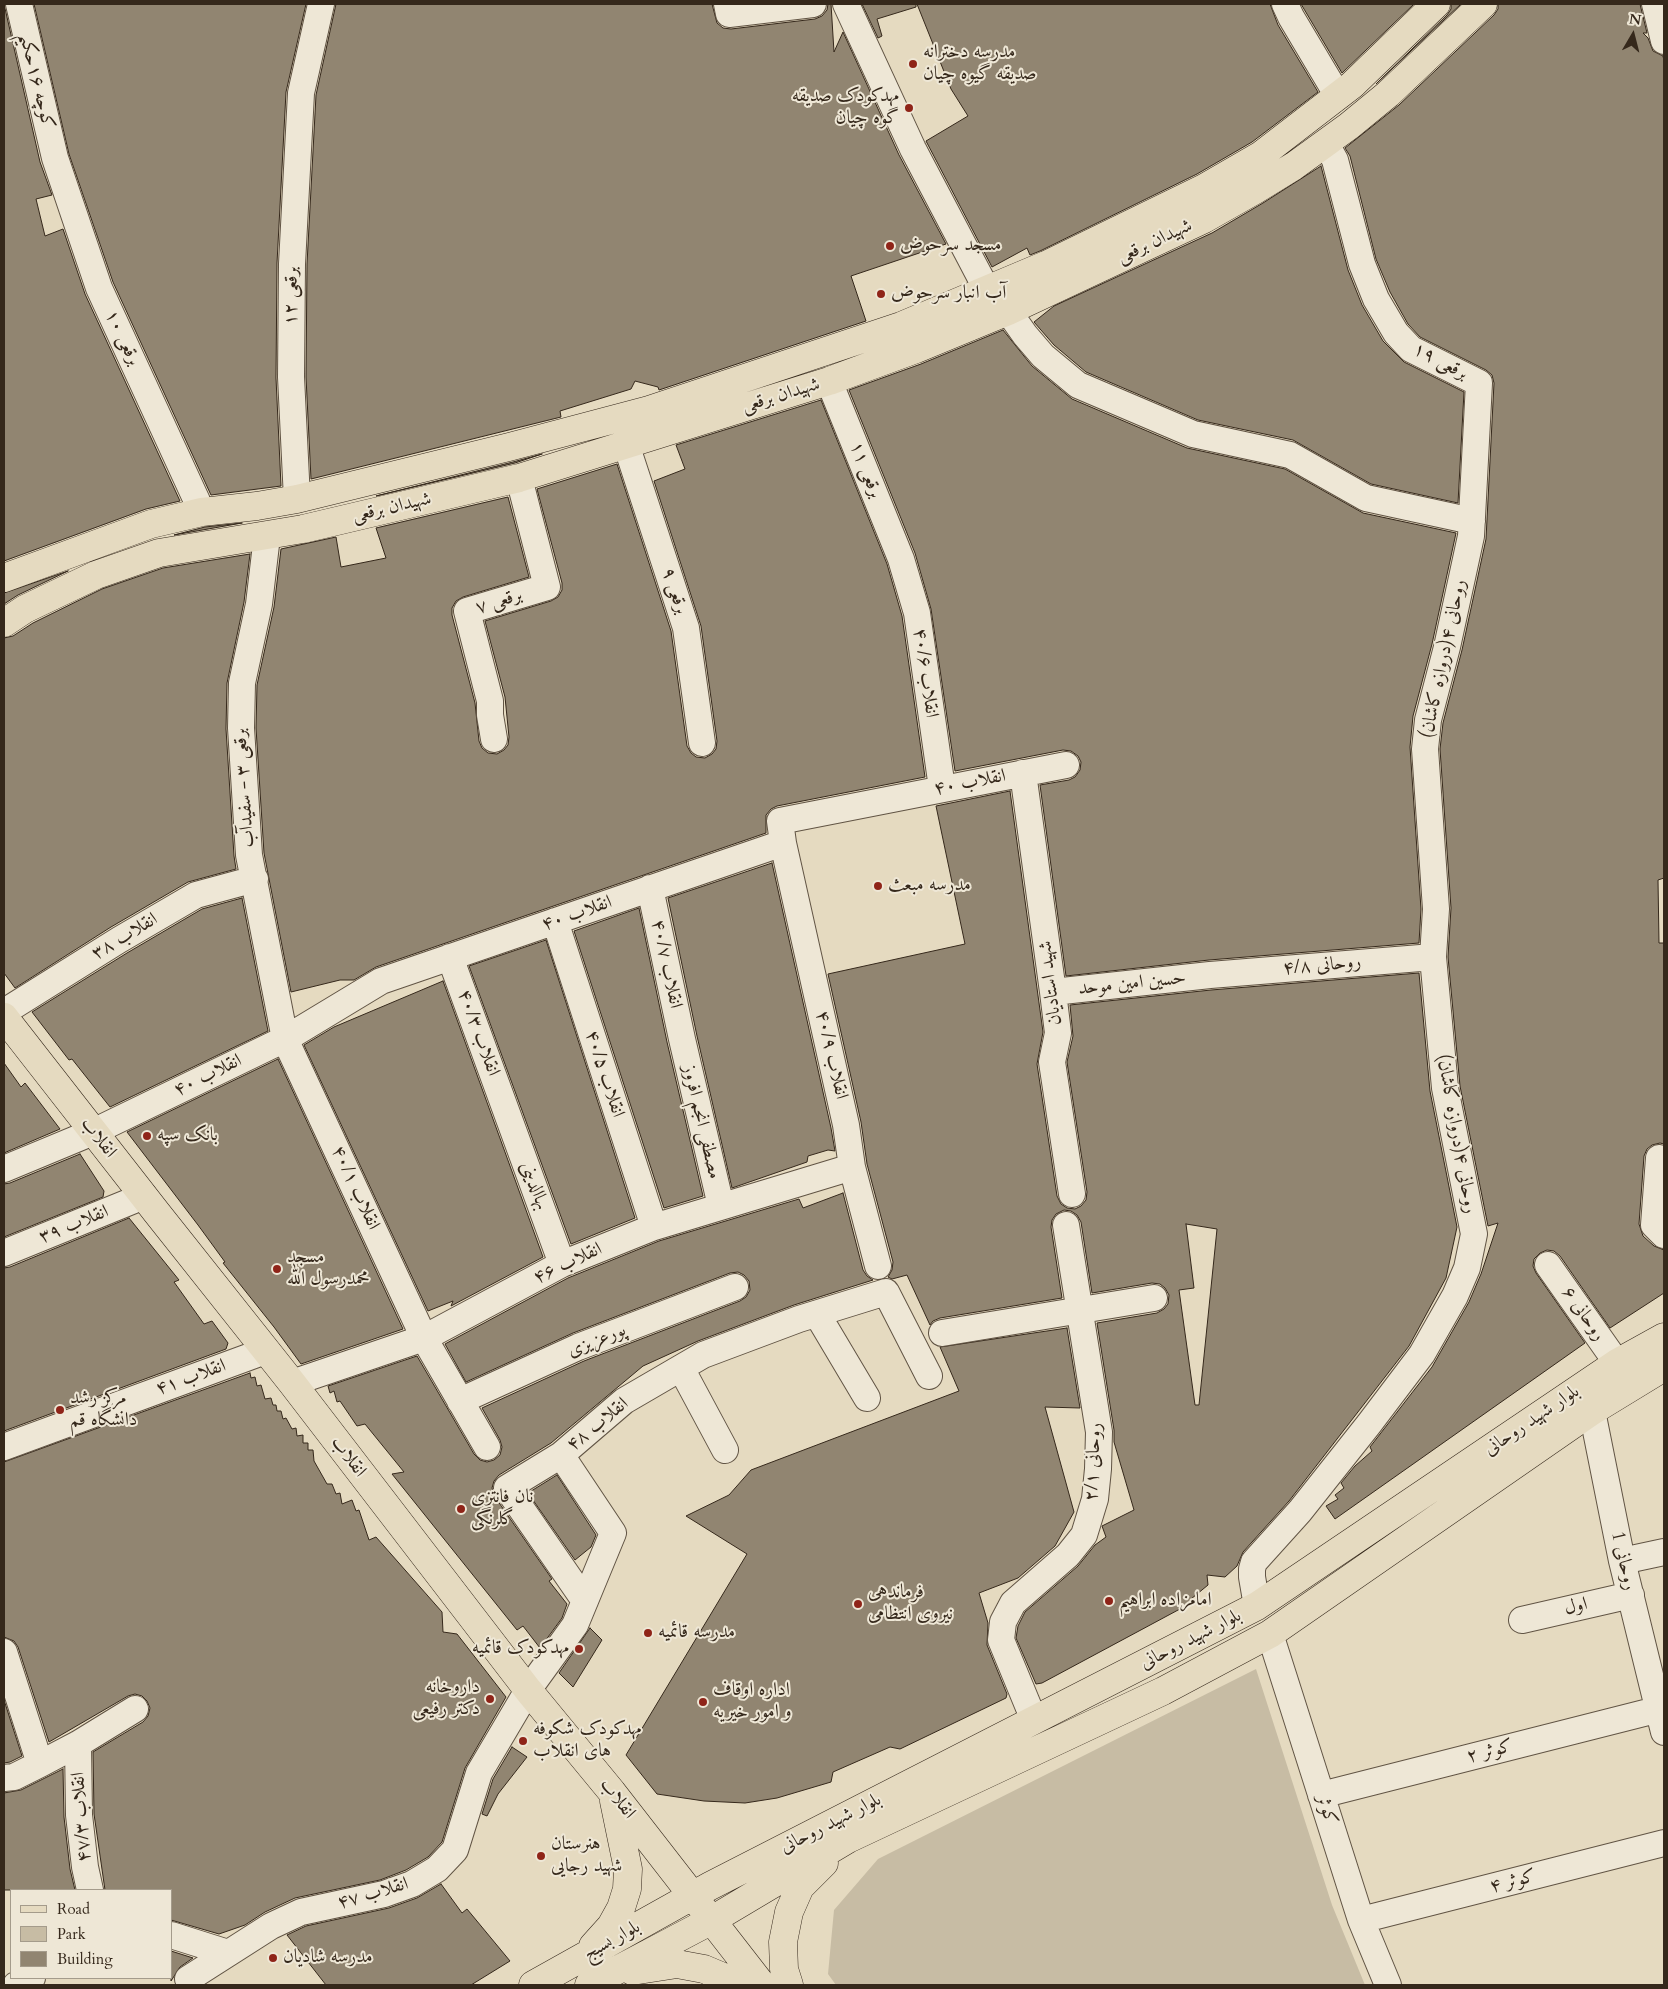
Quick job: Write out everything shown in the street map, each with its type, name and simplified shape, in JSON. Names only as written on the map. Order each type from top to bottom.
[{"type":"main road","name":"شهیدان برقعی","points":[[4,578],[150,524],[202,512],[257,506],[297,499],[509,447],[649,410],[901,326],[1046,265],[1204,188],[1261,155],[1338,96],[1436,4]]},
{"type":"main road","name":"شهیدان برقعی","points":[[4,623],[25,609],[96,575],[159,553],[303,529],[519,478],[830,381],[916,349],[1008,311],[1204,219],[1255,190],[1326,144],[1388,94],[1483,4]]},
{"type":"main road","points":[[297,499],[303,529]]},
{"type":"main road","name":"انقلاب","points":[[4,1017],[292,1383],[528,1690],[612,1792],[692,1897],[720,1915]]},
{"type":"main road","name":"بلوار شهید روحانی","points":[[692,1897],[1257,1606],[1617,1363],[1664,1337]]},
{"type":"main road","name":"بلوار شهید روحانی","points":[[720,1915],[848,1839],[1163,1691],[1270,1634],[1592,1411],[1664,1367]]},
{"type":"main road","points":[[1257,1606],[1270,1634]]},
{"type":"main road","points":[[582,1957],[611,1926],[621,1908],[627,1889],[628,1869],[626,1854],[612,1792]]},
{"type":"main road","points":[[788,1985],[784,1970],[783,1942],[789,1912],[800,1887],[848,1839]]},
{"type":"main road","name":"بلوار بسیج","points":[[533,1985],[692,1897]]},
{"type":"main road","points":[[720,1915],[788,1985]]},
{"type":"main road","points":[[720,1915],[762,1985]]},
{"type":"main road","name":"بلوار بسیج","points":[[599,1980],[720,1915]]},
{"type":"main road","points":[[599,1980],[677,1964],[704,1969],[742,1985]]},
{"type":"street","name":"کوچه ۱۶حکیم","points":[[19,4],[55,158]]},
{"type":"street","name":"برقعی ۱۲","points":[[297,499],[291,377],[292,264],[301,93],[321,4]]},
{"type":"street","points":[[728,9],[813,4]]},
{"type":"street","points":[[846,4],[913,149],[987,290]]},
{"type":"street","points":[[1285,4],[1291,18],[1338,96]]},
{"type":"street","points":[[1655,4],[1664,41]]},
{"type":"street","name":"برقعی ۱۹","points":[[1326,144],[1335,160],[1362,264],[1376,299],[1396,333],[1411,349],[1479,383],[1471,528]]},
{"type":"street","name":"برقعی ۱۰","points":[[55,158],[98,288],[202,512]]},
{"type":"street","points":[[1008,311],[1043,356],[1078,385],[1193,434],[1290,455],[1366,498],[1471,528]]},
{"type":"street","name":"برقعی ۱۱","points":[[830,381],[901,559]]},
{"type":"street","name":"برقعی ۹","points":[[626,444],[686,628],[702,743]]},
{"type":"street","name":"برقعی ۷","points":[[494,738],[490,715],[490,701],[467,610],[547,587],[519,478]]},
{"type":"street","name":"روحانی ۴(دروازه کاشان)","points":[[1257,1606],[1252,1577],[1254,1562],[1300,1511],[1422,1354],[1455,1296],[1467,1268],[1474,1234],[1445,1088],[1433,957],[1436,909],[1425,749],[1428,720],[1447,647],[1471,528]]},
{"type":"street","name":"برقعی ۳ - سفیدآب","points":[[268,536],[259,604],[242,683],[240,728],[249,855],[285,1040]]},
{"type":"street","name":"انقلاب ۴۰/۶","points":[[901,559],[917,614],[942,788]]},
{"type":"street","name":"انقلاب ۴۰","points":[[4,1169],[94,1132],[285,1040],[381,982],[783,843],[780,821],[1066,765]]},
{"type":"street","name":"شهید استادیان","points":[[1023,773],[1058,1033],[1052,1062],[1072,1194]]},
{"type":"street","name":"انقلاب ۴۰/۹","points":[[783,843],[846,1125],[852,1167],[878,1266]]},
{"type":"street","name":"انقلاب ۳۸","points":[[4,1012],[119,940],[196,895],[255,879]]},
{"type":"street","name":"انقلاب ۴۰/۷","points":[[650,888],[682,1039]]},
{"type":"street","name":"انقلاب ۴۰/۵","points":[[554,921],[654,1226]]},
{"type":"street","name":"انقلاب ۴۰/۳","points":[[450,957],[506,1109]]},
{"type":"street","name":"روحانی ۴/۸","points":[[1210,975],[1433,957]]},
{"type":"street","name":"حسین امین موحد","points":[[1053,992],[1210,975]]},
{"type":"street","name":"مصطفی انجم افروز","points":[[682,1039],[721,1206]]},
{"type":"street","name":"انقلاب ۴۰/۱","points":[[285,1040],[424,1338]]},
{"type":"street","name":"بهاالدینی","points":[[506,1109],[562,1264]]},
{"type":"street","points":[[1659,1158],[1654,1225],[1664,1235]]},
{"type":"street","name":"انقلاب ۴۶","points":[[292,1383],[424,1338],[562,1264],[654,1226],[852,1167]]},
{"type":"street","name":"انقلاب ۳۹","points":[[4,1253],[144,1196]]},
{"type":"street","name":"روحانی ۲/۱","points":[[1034,1720],[1001,1640],[1003,1622],[1013,1603],[1068,1555],[1084,1535],[1095,1499],[1099,1432],[1066,1225]]},
{"type":"street","name":"روحانی ۶","points":[[1548,1265],[1617,1363]]},
{"type":"street","name":"پورعزیزی","points":[[460,1401],[578,1347],[735,1287]]},
{"type":"street","name":"انقلاب ۴۸","points":[[528,1690],[574,1625],[613,1533],[561,1455],[624,1401],[702,1356],[817,1314],[886,1292],[929,1376]]},
{"type":"street","points":[[942,1333],[1154,1298]]},
{"type":"street","points":[[817,1314],[867,1398]]},
{"type":"street","points":[[424,1338],[486,1447]]},
{"type":"street","name":"انقلاب ۴۱","points":[[4,1447],[265,1351]]},
{"type":"street","points":[[682,1368],[725,1450]]},
{"type":"street","name":"روحانی 1","points":[[1592,1411],[1622,1561],[1663,1717]]},
{"type":"street","points":[[561,1455],[507,1488],[585,1601]]},
{"type":"street","points":[[1622,1561],[1664,1552]]},
{"type":"street","name":"اول","points":[[1522,1620],[1631,1595]]},
{"type":"street","name":"کوثر","points":[[1270,1634],[1362,1920],[1388,1985]]},
{"type":"street","points":[[4,1652],[40,1764]]},
{"type":"street","name":"انقلاب ۴۷","points":[[191,1985],[188,1979],[271,1926],[301,1912],[384,1894],[412,1884],[436,1869],[455,1850],[479,1773],[528,1690]]},
{"type":"street","points":[[4,1778],[14,1777],[78,1744],[135,1709]]},
{"type":"street","name":"کوثر ۲","points":[[1321,1795],[1663,1717]]},
{"type":"street","name":"انقلاب ۴۷/۳","points":[[78,1744],[79,1815],[90,1889]]},
{"type":"street","name":"کوثر ۴","points":[[1362,1920],[1664,1843]]},
{"type":"street","points":[[172,1935],[228,1953]]},
{"type":"street","points":[[16,1985],[30,1979]]},
{"type":"green space","points":[[1256,1669],[1332,1905],[1365,1985],[836,1985],[828,1974],[834,1910],[878,1859]]},
{"type":"building","points":[[4,4],[40,162],[52,195],[36,199],[45,236],[63,229],[85,294],[180,501],[146,509],[4,561]]},
{"type":"building","points":[[34,4],[306,4],[286,92],[277,263],[276,378],[281,486],[211,495],[113,282],[69,154]]},
{"type":"building","points":[[336,4],[712,4],[717,23],[723,28],[731,29],[815,19],[822,16],[827,10],[828,4],[831,4],[834,52],[843,32],[899,155],[946,244],[851,276],[866,321],[659,390],[658,387],[635,381],[631,389],[560,411],[561,417],[311,479],[306,377],[307,264],[316,95]]},
{"type":"building","points":[[862,4],[916,4],[916,7],[877,19],[882,36],[878,38]]},
{"type":"building","points":[[917,4],[1270,4],[1278,25],[1318,92],[1252,142],[1197,174],[1040,251],[1030,255],[1027,248],[992,267],[926,141],[968,116],[951,89]]},
{"type":"building","points":[[1301,4],[1414,4],[1342,73]]},
{"type":"building","points":[[1451,4],[1461,4],[1376,84],[1447,15],[1451,9]]},
{"type":"building","points":[[1498,4],[1640,4],[1647,33],[1643,33],[1648,38],[1653,51],[1663,56],[1664,61],[1664,878],[1658,880],[1659,943],[1664,943],[1664,1144],[1652,1145],[1647,1149],[1644,1156],[1639,1224],[1643,1236],[1654,1246],[1664,1250],[1664,1293],[1610,1328],[1560,1256],[1554,1251],[1547,1250],[1540,1253],[1534,1259],[1533,1266],[1536,1273],[1585,1343],[1335,1519],[1326,1506],[1338,1499],[1335,1495],[1344,1488],[1341,1483],[1355,1466],[1372,1451],[1370,1447],[1432,1367],[1469,1302],[1481,1274],[1498,1223],[1488,1226],[1460,1086],[1448,957],[1451,908],[1440,749],[1443,723],[1462,650],[1486,539],[1494,383],[1492,375],[1486,370],[1420,337],[1408,324],[1390,292],[1376,259],[1350,156],[1345,148],[1399,105],[1494,15],[1498,9]]},
{"type":"building","points":[[1321,166],[1348,270],[1362,305],[1383,341],[1404,362],[1464,392],[1458,503],[1371,484],[1293,440],[1198,420],[1086,372],[1054,345],[1034,322],[1054,306],[1212,233]]},
{"type":"building","points":[[1003,330],[1032,366],[1072,399],[1187,448],[1285,469],[1363,513],[1456,533],[1432,644],[1413,716],[1410,747],[1421,909],[1419,943],[1209,960],[1066,976],[1040,785],[1069,780],[1075,777],[1080,770],[1081,762],[1078,756],[1071,751],[1063,750],[955,771],[931,609],[915,553],[849,390],[921,364]]},
{"type":"building","points":[[821,400],[887,564],[902,616],[925,777],[777,806],[766,815],[766,833],[376,967],[354,980],[340,980],[291,992],[264,853],[256,728],[257,685],[274,607],[281,549],[336,537],[341,567],[386,558],[376,528],[508,497],[529,577],[463,597],[456,601],[452,608],[452,615],[475,703],[479,741],[482,748],[488,753],[497,754],[508,745],[509,737],[505,697],[485,621],[551,601],[558,597],[562,590],[562,583],[537,489],[617,464],[671,631],[687,746],[696,757],[705,758],[716,749],[717,741],[701,626],[654,481],[685,469],[676,445]]},
{"type":"building","points":[[542,454],[515,463],[376,496],[513,462]]},
{"type":"building","points":[[242,523],[174,535],[205,527]]},
{"type":"building","points":[[250,554],[244,602],[227,683],[226,729],[236,869],[188,882],[111,927],[15,988],[4,973],[4,638],[13,636],[33,623],[102,589],[163,568]]},
{"type":"building","points":[[68,571],[18,595],[4,604],[4,593]]},
{"type":"building","points":[[1010,791],[1043,1032],[1037,1064],[1057,1196],[1061,1204],[1067,1208],[1075,1209],[1086,1200],[1087,1192],[1067,1062],[1073,1036],[1070,1005],[1211,990],[1419,973],[1430,1091],[1457,1227],[1446,1278],[1409,1346],[1289,1501],[1243,1552],[1237,1566],[1225,1577],[1207,1575],[1208,1585],[1191,1599],[1193,1602],[1042,1683],[1036,1684],[1016,1638],[1018,1626],[1025,1612],[1078,1566],[1095,1545],[1106,1537],[1102,1526],[1134,1510],[1114,1442],[1114,1430],[1097,1323],[1157,1313],[1168,1304],[1169,1295],[1160,1284],[1152,1283],[1092,1293],[1081,1222],[1077,1215],[1071,1211],[1064,1210],[1056,1214],[1052,1220],[1051,1227],[1062,1298],[940,1318],[933,1321],[930,1325],[907,1275],[892,1279],[888,1277],[892,1270],[893,1262],[867,1164],[861,1122],[828,974],[965,944],[936,806]],"holes":[[[1186,1224],[1217,1229],[1199,1405],[1195,1405],[1179,1290],[1194,1288]]]},
{"type":"building","points":[[772,863],[835,1151],[828,1150],[808,1156],[807,1162],[732,1188],[668,898]]},
{"type":"building","points":[[242,898],[268,1031],[110,1107],[72,1059],[69,1060],[32,1012],[202,909]]},
{"type":"building","points":[[639,908],[667,1042],[703,1196],[664,1208],[574,931]]},
{"type":"building","points":[[546,940],[635,1218],[571,1244],[469,966]]},
{"type":"building","points":[[443,981],[543,1257],[451,1306],[453,1301],[428,1311],[304,1045],[334,1027]]},
{"type":"building","points":[[278,1059],[403,1329],[301,1364],[223,1263],[225,1262],[198,1225],[127,1132]]},
{"type":"building","points":[[4,1063],[21,1087],[25,1083],[60,1129],[4,1153]]},
{"type":"building","points":[[80,1154],[104,1191],[103,1197],[4,1237],[4,1184]]},
{"type":"building","points":[[843,1193],[863,1270],[873,1280],[794,1305],[698,1341],[643,1366],[551,1443],[499,1475],[494,1481],[492,1488],[495,1497],[552,1579],[549,1581],[567,1604],[562,1618],[540,1648],[523,1626],[517,1630],[392,1474],[404,1472],[365,1424],[357,1426],[340,1401],[337,1402],[334,1391],[330,1393],[328,1386],[417,1356],[474,1454],[480,1460],[487,1462],[494,1460],[500,1455],[502,1447],[482,1408],[584,1361],[740,1301],[746,1297],[750,1290],[749,1281],[738,1272],[730,1273],[573,1333],[466,1382],[445,1344],[568,1278],[659,1241],[799,1199],[803,1208]]},
{"type":"building","points":[[129,1218],[179,1280],[174,1282],[204,1324],[212,1321],[228,1343],[226,1349],[4,1431],[4,1268]]},
{"type":"building","points":[[1067,1328],[1080,1408],[1045,1407],[1074,1512],[1055,1546],[1018,1578],[979,1593],[988,1623],[987,1645],[1007,1694],[1006,1698],[900,1749],[890,1747],[833,1772],[831,1782],[777,1798],[745,1803],[704,1801],[657,1794],[626,1755],[747,1554],[686,1516],[729,1495],[751,1470],[959,1391],[940,1347]]},
{"type":"building","points":[[250,1373],[251,1378],[255,1377],[257,1386],[261,1385],[265,1399],[271,1398],[273,1405],[276,1405],[277,1411],[281,1411],[283,1419],[286,1418],[292,1429],[296,1428],[297,1436],[303,1435],[303,1443],[308,1443],[308,1450],[313,1450],[314,1461],[327,1484],[332,1484],[336,1494],[340,1493],[342,1504],[352,1500],[356,1511],[359,1510],[369,1540],[376,1537],[442,1612],[443,1632],[457,1634],[506,1697],[465,1768],[442,1842],[428,1857],[406,1870],[380,1880],[295,1898],[265,1912],[245,1925],[219,1934],[172,1920],[172,1889],[105,1889],[94,1814],[93,1752],[143,1722],[148,1716],[150,1708],[142,1696],[135,1694],[128,1696],[49,1742],[18,1647],[14,1641],[4,1637],[4,1462]]},
{"type":"building","points":[[557,1475],[596,1535],[591,1547],[575,1560],[528,1493]]},
{"type":"building","name":"مهدکودک قائمیه","points":[[590,1628],[602,1640],[573,1687],[559,1673]]},
{"type":"building","points":[[4,1700],[22,1756],[4,1763]]},
{"type":"building","points":[[512,1747],[527,1757],[498,1794],[487,1816],[482,1814],[493,1779]]},
{"type":"building","points":[[63,1769],[64,1817],[70,1869],[75,1889],[4,1890],[4,1793],[21,1790]]},
{"type":"building","points":[[441,1884],[462,1913],[467,1909],[510,1961],[471,1985],[326,1985],[287,1935],[306,1926],[389,1908],[417,1898]]},
{"type":"building","points":[[172,1951],[193,1958],[180,1967],[171,1981]]},
{"type":"place","name":"مدرسه دخترانه صدیقه گیوه چیان","points":[[913,64]]},
{"type":"place","name":"مهدکودک صدیقه گوه چیان","points":[[909,108]]},
{"type":"place","name":"مسجد سرحوض","points":[[890,246]]},
{"type":"place","name":"آب انبار سرحوض","points":[[881,294]]},
{"type":"place","name":"مدرسه مبعث","points":[[878,886]]},
{"type":"place","name":"بانک سپه","points":[[147,1136]]},
{"type":"place","name":"مسجد محمدرسول الله","points":[[277,1269]]},
{"type":"place","name":"مرکز رشد دانشگاه قم","points":[[60,1410]]},
{"type":"place","name":"نان فانتزی گلرنگی","points":[[461,1509]]},
{"type":"place","name":"امامزاده ابراهیم","points":[[1109,1601]]},
{"type":"place","name":"فرماندهی نیروی انتظامی","points":[[858,1604]]},
{"type":"place","name":"مدرسه قائمیه","points":[[648,1633]]},
{"type":"place","name":"مهدکودک قائمیه","points":[[579,1649]]},
{"type":"place","name":"داروخانه دکتر رفیعی","points":[[490,1699]]},
{"type":"place","name":"اداره اوقاف و امور خیریه","points":[[703,1702]]},
{"type":"place","name":"مهدکودک شکوفه های انقلاب","points":[[523,1741]]},
{"type":"place","name":"هنرستان شهید رجایی","points":[[541,1856]]},
{"type":"place","name":"مدرسه شادیان","points":[[273,1958]]}]
